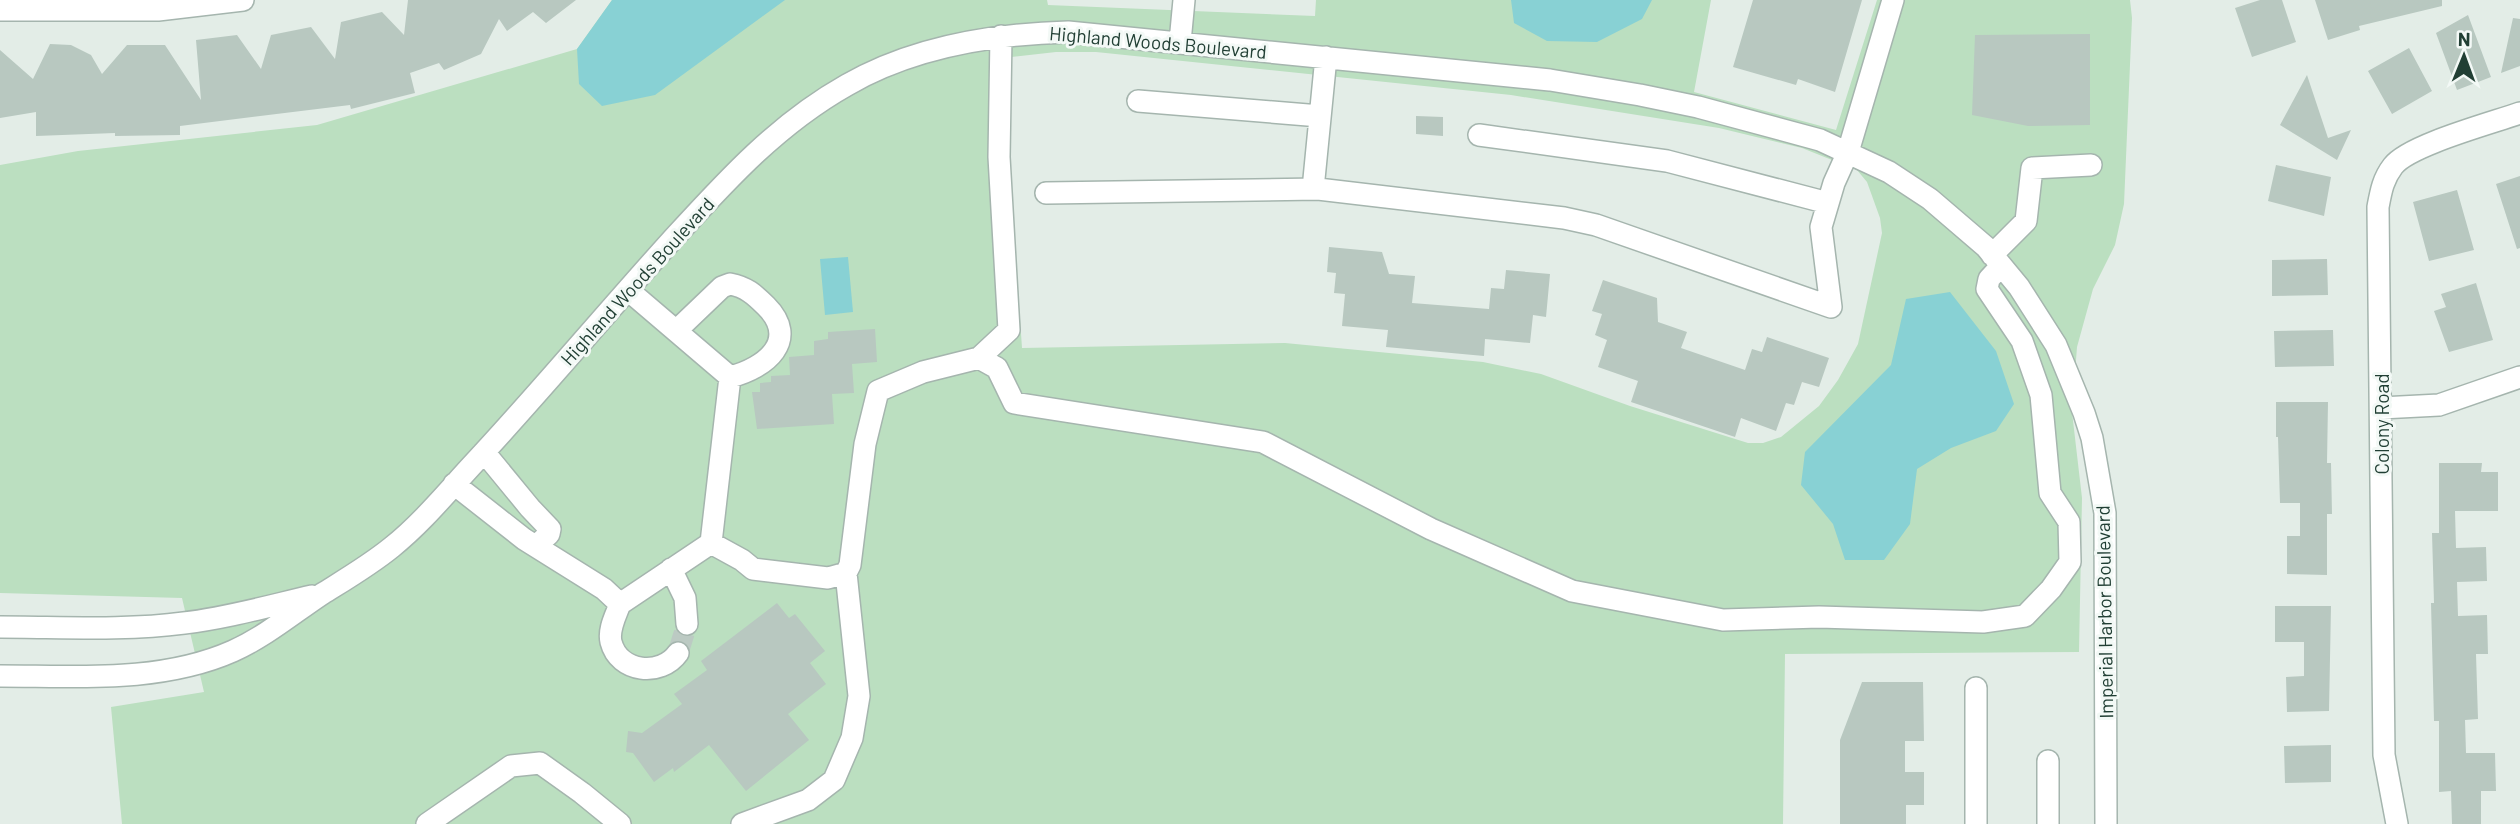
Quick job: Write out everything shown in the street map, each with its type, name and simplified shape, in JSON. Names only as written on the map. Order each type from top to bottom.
[{"type":"street","points":[[0,10],[158,10],[243,0]]},
{"type":"street","points":[[1180,42],[1184,0]]},
{"type":"street","points":[[1046,193],[1313,189],[1564,218],[1595,225],[1831,307],[1821,227],[1834,183],[1848,152],[1893,0]]},
{"type":"street","name":"Highland Woods Boulevard","points":[[0,676],[116,676],[202,662],[261,637],[324,593],[348,580],[416,526],[736,169],[800,114],[848,84],[933,50],[1001,36],[1068,32],[1550,80],[1640,95],[1795,132],[1848,152],[1909,183],[1966,229]]},
{"type":"street","points":[[742,824],[808,800],[834,780],[852,738],[859,696],[846,573],[850,565],[865,444],[878,391],[923,372],[978,358],[1009,330],[999,157],[1001,36]]},
{"type":"street","points":[[1313,189],[1325,57]]},
{"type":"street","points":[[1138,100],[1320,116]]},
{"type":"street","name":"Colony Road","points":[[2397,824],[2384,755],[2378,207],[2382,182],[2394,163],[2415,150],[2520,113]]},
{"type":"street","points":[[1479,135],[1667,160],[1828,202]]},
{"type":"street","points":[[978,358],[997,368],[1014,403],[1263,442],[1431,529],[1572,591],[1723,620],[1819,617],[1983,622],[2025,616],[2051,589],[2070,562],[2069,522],[2050,493],[2042,395],[2022,341],[1987,289],[1997,260],[2026,221],[2032,168],[2091,165]]},
{"type":"street","name":"Imperial Harbor Boulevard","points":[[1966,229],[1997,260],[2045,325],[2067,367],[2088,425],[2105,513],[2106,824]]},
{"type":"street","points":[[676,331],[722,287],[730,284],[749,289],[773,313],[779,324],[781,337],[778,347],[753,370],[730,377]]},
{"type":"street","points":[[628,290],[730,377]]},
{"type":"street","points":[[678,653],[664,666],[640,668],[618,656],[611,643],[611,631],[620,604],[711,542],[730,377]]},
{"type":"street","points":[[2381,408],[2439,405],[2520,377]]},
{"type":"street","points":[[484,452],[550,528],[549,534],[536,546]]},
{"type":"street","points":[[454,484],[536,546],[604,589],[620,604]]},
{"type":"street","points":[[711,542],[753,569],[828,578],[846,573]]},
{"type":"street","points":[[671,569],[685,598],[687,624]]},
{"type":"street","name":"Highland Woods Boulevard","points":[[0,627],[140,627],[185,623],[229,616],[324,593]]},
{"type":"street","points":[[1976,688],[1976,824]]},
{"type":"street","points":[[2048,761],[2048,824]]},
{"type":"street","points":[[426,824],[511,766],[540,763],[620,824]]},
{"type":"green space","points":[[612,0],[1047,0],[1048,5],[1315,16],[1316,0],[1711,0],[1694,92],[1836,130],[1877,0],[2130,0],[2132,18],[2124,204],[2115,245],[2093,289],[2077,347],[2072,412],[2082,498],[2079,652],[1785,654],[1783,824],[122,824],[111,707],[204,692],[182,598],[0,593],[0,165],[78,151],[317,125],[577,49]],"holes":[[[1056,52],[1096,52],[1511,95],[1719,128],[1802,148],[1857,170],[1867,182],[1880,218],[1882,233],[1858,344],[1838,380],[1819,406],[1781,437],[1763,443],[1748,443],[1630,406],[1541,374],[1483,362],[1285,343],[1022,348],[1002,58]]]},
{"type":"water","points":[[612,0],[785,0],[655,95],[602,106],[579,84],[577,49]]},
{"type":"water","points":[[1511,0],[1652,0],[1642,19],[1597,42],[1547,41],[1514,23]]},
{"type":"water","points":[[848,257],[853,312],[825,315],[820,259]]},
{"type":"water","points":[[1950,292],[1996,351],[2014,404],[1996,431],[1951,448],[1917,469],[1910,524],[1884,560],[1845,560],[1833,524],[1801,485],[1805,452],[1891,365],[1906,299]]},
{"type":"building","points":[[408,0],[576,0],[546,23],[533,12],[507,31],[499,19],[481,54],[444,70],[439,63],[410,73],[415,93],[351,109],[350,105],[180,126],[180,135],[115,136],[115,133],[36,136],[36,112],[0,118],[0,50],[33,79],[50,44],[71,45],[91,55],[102,74],[127,45],[165,45],[201,100],[196,40],[237,35],[261,69],[271,35],[311,27],[335,59],[341,22],[382,12],[404,35]]},
{"type":"building","points":[[1753,0],[1862,0],[1835,92],[1798,79],[1796,85],[1733,67]]},
{"type":"building","points":[[2260,0],[2282,0],[2296,42],[2252,57],[2235,8]]},
{"type":"building","points":[[2315,0],[2442,0],[2442,6],[2359,26],[2360,30],[2328,40]]},
{"type":"building","points":[[2468,15],[2491,77],[2457,90],[2436,33]]},
{"type":"building","points":[[2513,18],[2520,19],[2520,66],[2501,73]]},
{"type":"building","points":[[2090,34],[2090,125],[2028,126],[1972,115],[1975,35]]},
{"type":"building","points":[[2409,48],[2432,91],[2392,114],[2368,71]]},
{"type":"building","points":[[2307,75],[2328,138],[2351,130],[2337,160],[2280,125]]},
{"type":"building","points":[[1416,116],[1443,117],[1443,136],[1416,134]]},
{"type":"building","points":[[2276,165],[2331,177],[2324,216],[2268,201]]},
{"type":"building","points":[[2520,176],[2520,248],[2517,249],[2496,184]]},
{"type":"building","points":[[2457,190],[2474,250],[2429,261],[2413,202]]},
{"type":"building","points":[[1329,247],[1382,252],[1389,274],[1415,276],[1412,303],[1489,309],[1491,288],[1504,289],[1506,270],[1550,274],[1546,317],[1533,315],[1530,343],[1485,339],[1484,356],[1386,347],[1388,330],[1342,326],[1345,294],[1334,293],[1336,273],[1327,272]]},
{"type":"building","points":[[2327,259],[2328,295],[2272,296],[2272,260]]},
{"type":"building","points":[[1603,280],[1657,298],[1658,322],[1687,332],[1681,348],[1745,370],[1752,349],[1762,352],[1767,337],[1829,358],[1819,387],[1802,382],[1794,405],[1786,403],[1776,431],[1741,418],[1735,437],[1631,402],[1638,381],[1598,367],[1607,340],[1595,335],[1602,314],[1592,311]]},
{"type":"building","points":[[2476,283],[2493,340],[2449,352],[2434,311],[2446,307],[2441,294]]},
{"type":"building","points":[[875,329],[877,362],[852,364],[854,393],[832,394],[834,424],[757,429],[752,392],[760,392],[760,383],[771,382],[771,376],[790,375],[789,357],[814,355],[814,341],[828,339],[828,332]]},
{"type":"building","points":[[2333,330],[2334,366],[2275,367],[2274,331]]},
{"type":"building","points":[[2276,402],[2328,402],[2327,463],[2331,463],[2332,514],[2327,514],[2327,575],[2287,574],[2287,536],[2300,536],[2300,503],[2280,503]]},
{"type":"building","points":[[2439,463],[2482,463],[2481,472],[2498,472],[2498,511],[2455,511],[2456,548],[2486,547],[2487,581],[2457,582],[2458,616],[2487,615],[2488,654],[2476,654],[2478,719],[2465,720],[2466,753],[2495,753],[2496,791],[2481,791],[2481,824],[2452,824],[2451,791],[2439,792],[2439,721],[2434,721],[2431,603],[2434,603],[2432,533],[2439,533]]},
{"type":"building","points":[[777,603],[789,618],[795,614],[825,651],[810,663],[826,684],[788,714],[809,740],[746,791],[709,745],[674,772],[673,768],[654,782],[633,753],[626,752],[628,731],[642,733],[682,704],[674,694],[707,670],[701,661]]},
{"type":"building","points":[[2275,606],[2331,606],[2329,711],[2287,712],[2286,677],[2304,676],[2304,642],[2275,642]]},
{"type":"building","points":[[1862,682],[1923,682],[1924,741],[1905,741],[1905,772],[1924,772],[1924,805],[1906,805],[1906,824],[1840,824],[1840,740]]},
{"type":"building","points":[[2331,745],[2331,782],[2285,783],[2284,746]]},
{"type":"tunnel","points":[[678,653],[687,624]]}]
